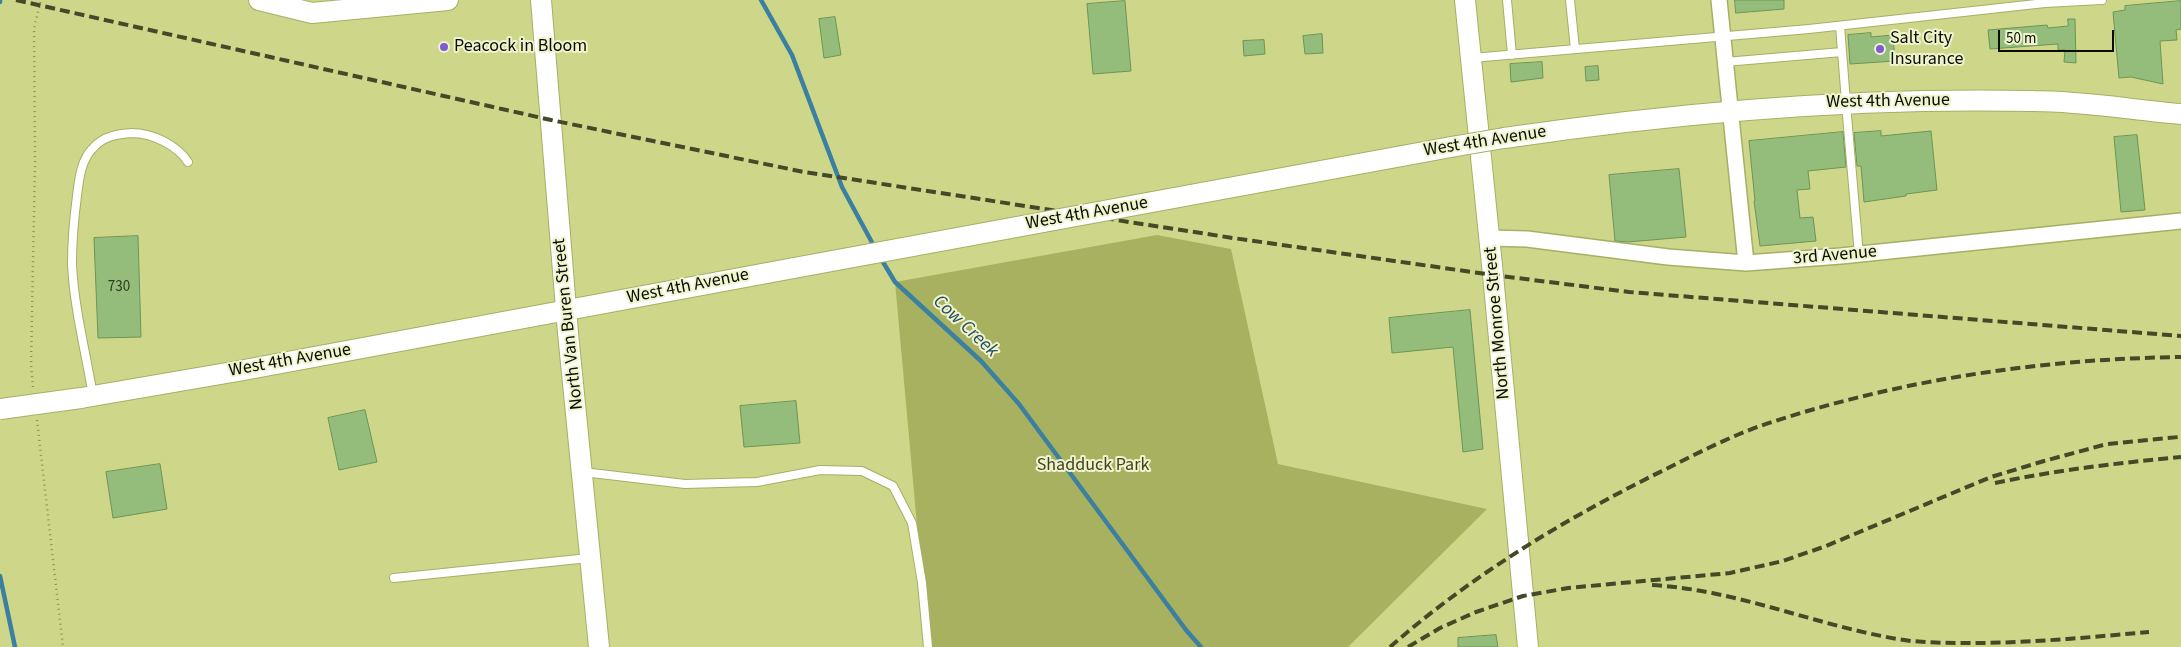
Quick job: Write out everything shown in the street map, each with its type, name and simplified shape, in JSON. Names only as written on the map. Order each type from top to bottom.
[{"type":"main road","points":[[259,0],[312,13],[448,0]]},
{"type":"main road","name":"North Van Buren Street","points":[[541,0],[566,310],[591,558],[597,646]]},
{"type":"main road","name":"North Monroe Street","points":[[1465,0],[1490,238],[1528,647]]},
{"type":"main road","name":"West 4th Avenue","points":[[0,409],[87,397],[1402,156],[1612,122],[1730,110],[1846,102],[2037,100],[2181,114]]},
{"type":"street","points":[[1719,0],[1746,263]]},
{"type":"street","name":"3rd Avenue","points":[[1490,238],[1527,239],[1668,257],[1746,263],[1859,255],[2181,221]]},
{"type":"lane","points":[[1507,0],[1512,55]]},
{"type":"lane","points":[[1570,0],[1575,49]]},
{"type":"lane","points":[[1470,58],[1840,26],[2046,3],[2102,0]]},
{"type":"lane","points":[[1840,26],[1859,255]]},
{"type":"lane","points":[[1725,62],[1842,52]]},
{"type":"lane","points":[[87,397],[72,264],[76,204],[80,176],[85,159],[94,147],[106,138],[136,133],[152,136],[167,143],[182,152],[188,162]]},
{"type":"lane","points":[[583,472],[684,484],[757,482],[820,470],[862,471],[893,486],[912,523],[922,583],[928,647]]},
{"type":"lane","points":[[394,578],[591,558]]},
{"type":"path","points":[[34,392],[31,364],[35,164],[34,28],[41,0]]},
{"type":"path","points":[[37,419],[63,647]]},
{"type":"green space","name":"Shadduck Park","points":[[1157,235],[1231,249],[1278,464],[1487,509],[1348,647],[928,647],[895,282]]},
{"type":"building","points":[[1735,0],[1784,0],[1784,9],[1736,13]]},
{"type":"building","points":[[1125,1],[1131,71],[1093,74],[1087,4]]},
{"type":"building","points":[[2181,1],[2181,29],[2176,30],[2177,40],[2160,41],[2163,84],[2131,77],[2119,78],[2113,12],[2125,10],[2125,6]]},
{"type":"building","points":[[835,17],[841,55],[824,58],[819,19]]},
{"type":"building","points":[[2068,19],[2075,19],[2076,63],[2064,62],[2065,50],[2058,50],[2058,44],[1990,49],[1988,30],[2047,25],[2048,28],[2068,26]]},
{"type":"building","points":[[1871,33],[1871,37],[1893,35],[1895,61],[1850,64],[1848,35]]},
{"type":"building","points":[[1322,34],[1323,53],[1305,54],[1303,36]]},
{"type":"building","points":[[1264,40],[1265,54],[1244,56],[1243,41]]},
{"type":"building","points":[[1542,62],[1543,78],[1511,82],[1510,64]]},
{"type":"building","points":[[1598,66],[1599,80],[1586,81],[1585,67]]},
{"type":"building","points":[[1881,131],[1881,136],[1931,131],[1937,190],[1864,202],[1861,166],[1857,166],[1854,133]]},
{"type":"building","points":[[1843,132],[1846,167],[1808,171],[1810,189],[1797,190],[1800,218],[1813,217],[1816,241],[1760,246],[1749,141]]},
{"type":"building","points":[[2137,135],[2145,210],[2121,212],[2114,137]]},
{"type":"building","points":[[1679,169],[1686,237],[1628,242],[1615,241],[1609,175]]},
{"type":"building","points":[[138,236],[141,337],[98,338],[94,238]]},
{"type":"building","points":[[1470,310],[1483,449],[1463,452],[1453,347],[1392,353],[1389,318]]},
{"type":"building","points":[[796,401],[800,443],[744,447],[740,406]]},
{"type":"building","points":[[365,410],[377,462],[339,470],[328,418]]},
{"type":"building","points":[[160,464],[167,509],[113,518],[106,472]]},
{"type":"building","points":[[1496,635],[1498,647],[1458,647],[1458,638]]},
{"type":"waterway","name":"Cow Creek","points":[[761,0],[792,55],[842,187],[875,248]]},
{"type":"waterway","name":"Cow Creek","points":[[880,257],[895,282],[981,361],[1019,404],[1186,630],[1201,647]]},
{"type":"waterway","points":[[0,576],[15,647]]},
{"type":"railway","points":[[16,0],[551,120],[804,172],[1233,238],[1493,275],[1629,292],[2181,336]]},
{"type":"railway","points":[[1390,647],[1453,596],[1520,550],[1626,489],[1744,432],[1822,407],[1872,394],[1974,374],[2077,362],[2181,357]]},
{"type":"railway","points":[[1408,647],[1440,628],[1476,612],[1523,596],[1568,588],[1730,573],[1783,561],[1826,546],[1991,477],[2107,444],[2179,437]]},
{"type":"railway","points":[[1995,483],[2088,467],[2181,457]]},
{"type":"railway","points":[[1652,585],[1718,594],[1846,628],[1911,641],[2000,643],[2149,632]]},
{"type":"place","name":"Peacock in Bloom","points":[[444,47]]},
{"type":"place","name":"Salt City Insurance","points":[[1880,49]]}]
